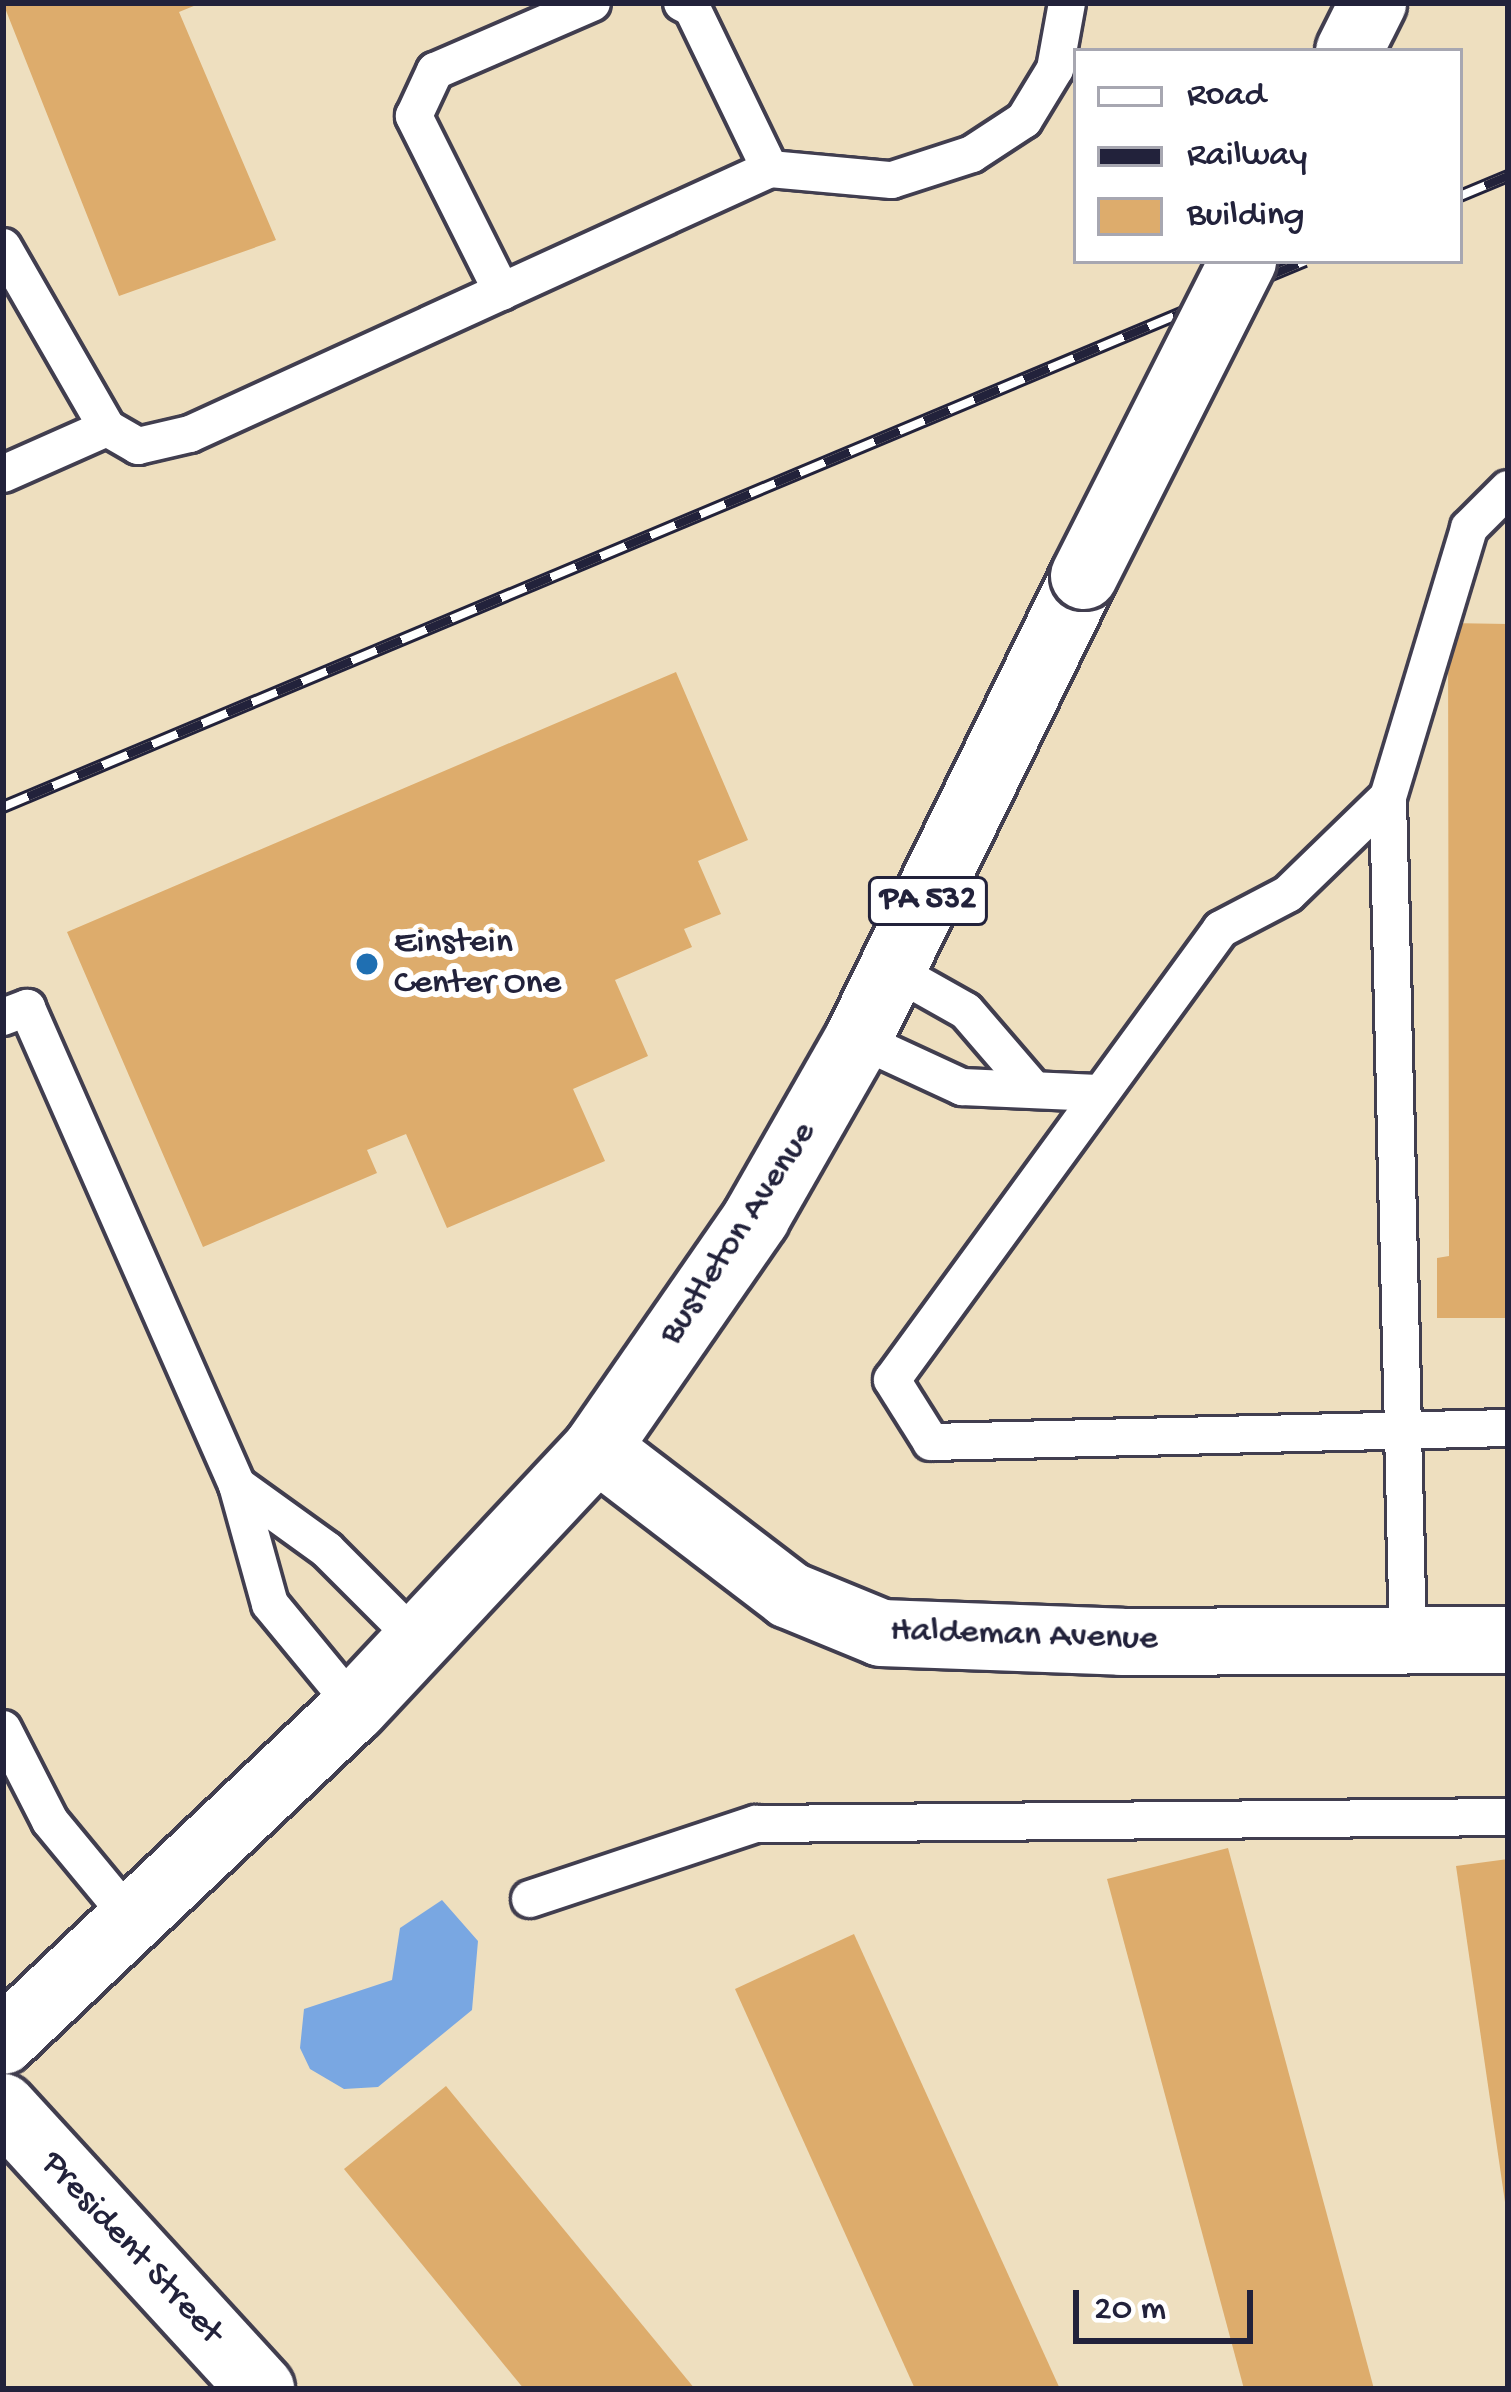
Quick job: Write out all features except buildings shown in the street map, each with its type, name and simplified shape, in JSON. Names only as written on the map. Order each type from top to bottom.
[{"type":"main road","points":[[1350,48],[1373,3]]},
{"type":"main road","name":"Bustleton Avenue","points":[[3,2041],[355,1707],[596,1448],[756,1218],[858,1040],[1241,264]]},
{"type":"main road","name":"Haldeman Avenue","points":[[596,1448],[789,1595],[880,1634],[1508,1640]]},
{"type":"main road","name":"President Street","points":[[3,2107],[261,2389]]},
{"type":"lane","points":[[502,292],[414,116],[434,71],[592,3]]},
{"type":"lane","points":[[682,3],[692,8],[770,169]]},
{"type":"lane","points":[[3,247],[107,428],[138,446],[190,434],[770,169],[892,180],[972,154],[1024,120],[1055,69],[1067,3]]},
{"type":"lane","points":[[3,474],[107,428]]},
{"type":"lane","points":[[1408,1641],[1388,797],[1469,528],[1508,489]]},
{"type":"lane","points":[[1388,797],[1288,894],[1221,928],[892,1379],[931,1442],[1508,1429]]},
{"type":"lane","points":[[895,971],[966,1012],[1034,1090]]},
{"type":"lane","points":[[3,1017],[27,1007],[237,1485],[269,1604],[355,1707]]},
{"type":"lane","points":[[858,1040],[962,1087],[1098,1093]]},
{"type":"lane","points":[[237,1485],[327,1550],[418,1641]]},
{"type":"lane","points":[[3,1729],[50,1821],[131,1919]]},
{"type":"lane","points":[[530,1899],[756,1824],[1508,1817]]},
{"type":"water","points":[[442,1900],[478,1941],[472,2010],[378,2087],[344,2089],[310,2069],[300,2048],[304,2009],[392,1980],[400,1928]]},
{"type":"railway","points":[[1463,195],[1508,176]]},
{"type":"railway","points":[[3,807],[1298,264]]},
{"type":"place","name":"Einstein Center One","points":[[367,964]]}]
